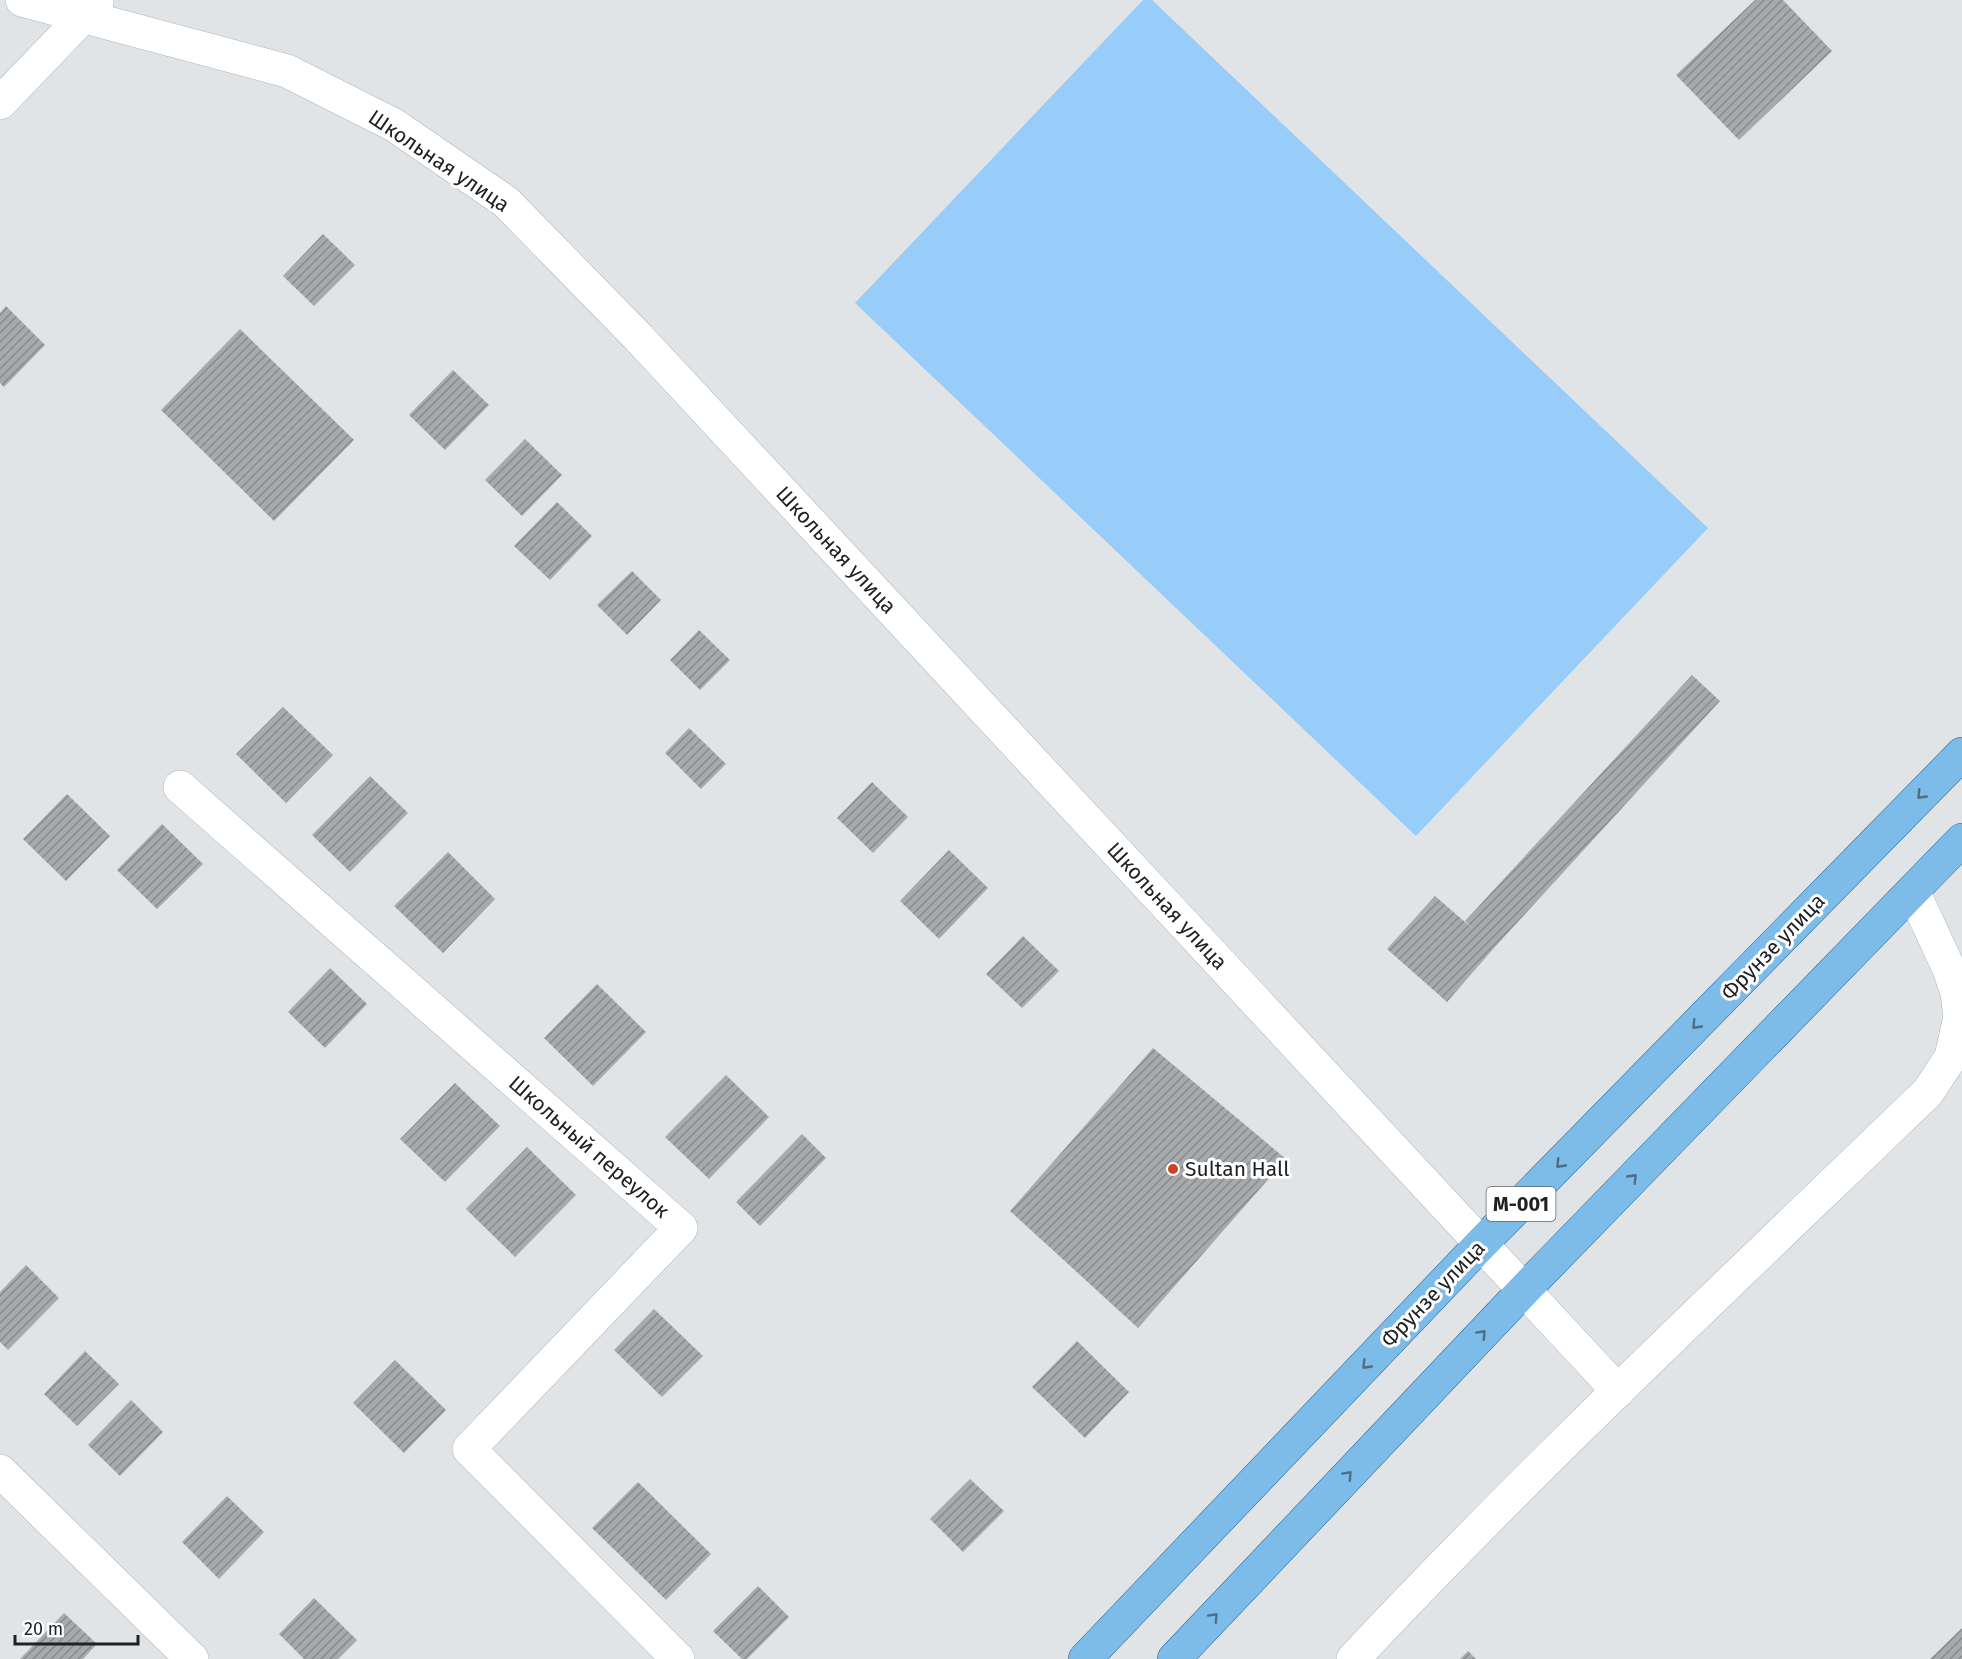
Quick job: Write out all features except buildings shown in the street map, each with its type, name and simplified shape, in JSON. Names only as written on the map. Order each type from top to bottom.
[{"type":"main road","name":"Фрунзе улица","points":[[1085,1659],[1481,1244],[1962,754]]},
{"type":"main road","name":"M-001","points":[[1174,1659],[1524,1290],[1962,840]]},
{"type":"street","name":"Школьная улица","points":[[21,0],[91,8],[287,70],[394,125],[506,202],[639,338],[1618,1391]]},
{"type":"street","points":[[0,103],[91,8]]},
{"type":"street","name":"Школьный переулок","points":[[180,787],[681,1228],[469,1449],[678,1659]]},
{"type":"street","points":[[1353,1659],[1418,1590],[1618,1391],[1928,1092],[1951,1057],[1960,1017],[1957,993],[1950,969],[1913,891]]},
{"type":"street","points":[[0,1471],[192,1659]]},
{"type":"shaded area","points":[[1143,0],[1152,0],[1708,528],[1416,836],[855,303]]},
{"type":"place","name":"Sultan Hall","points":[[1173,1169]]}]
